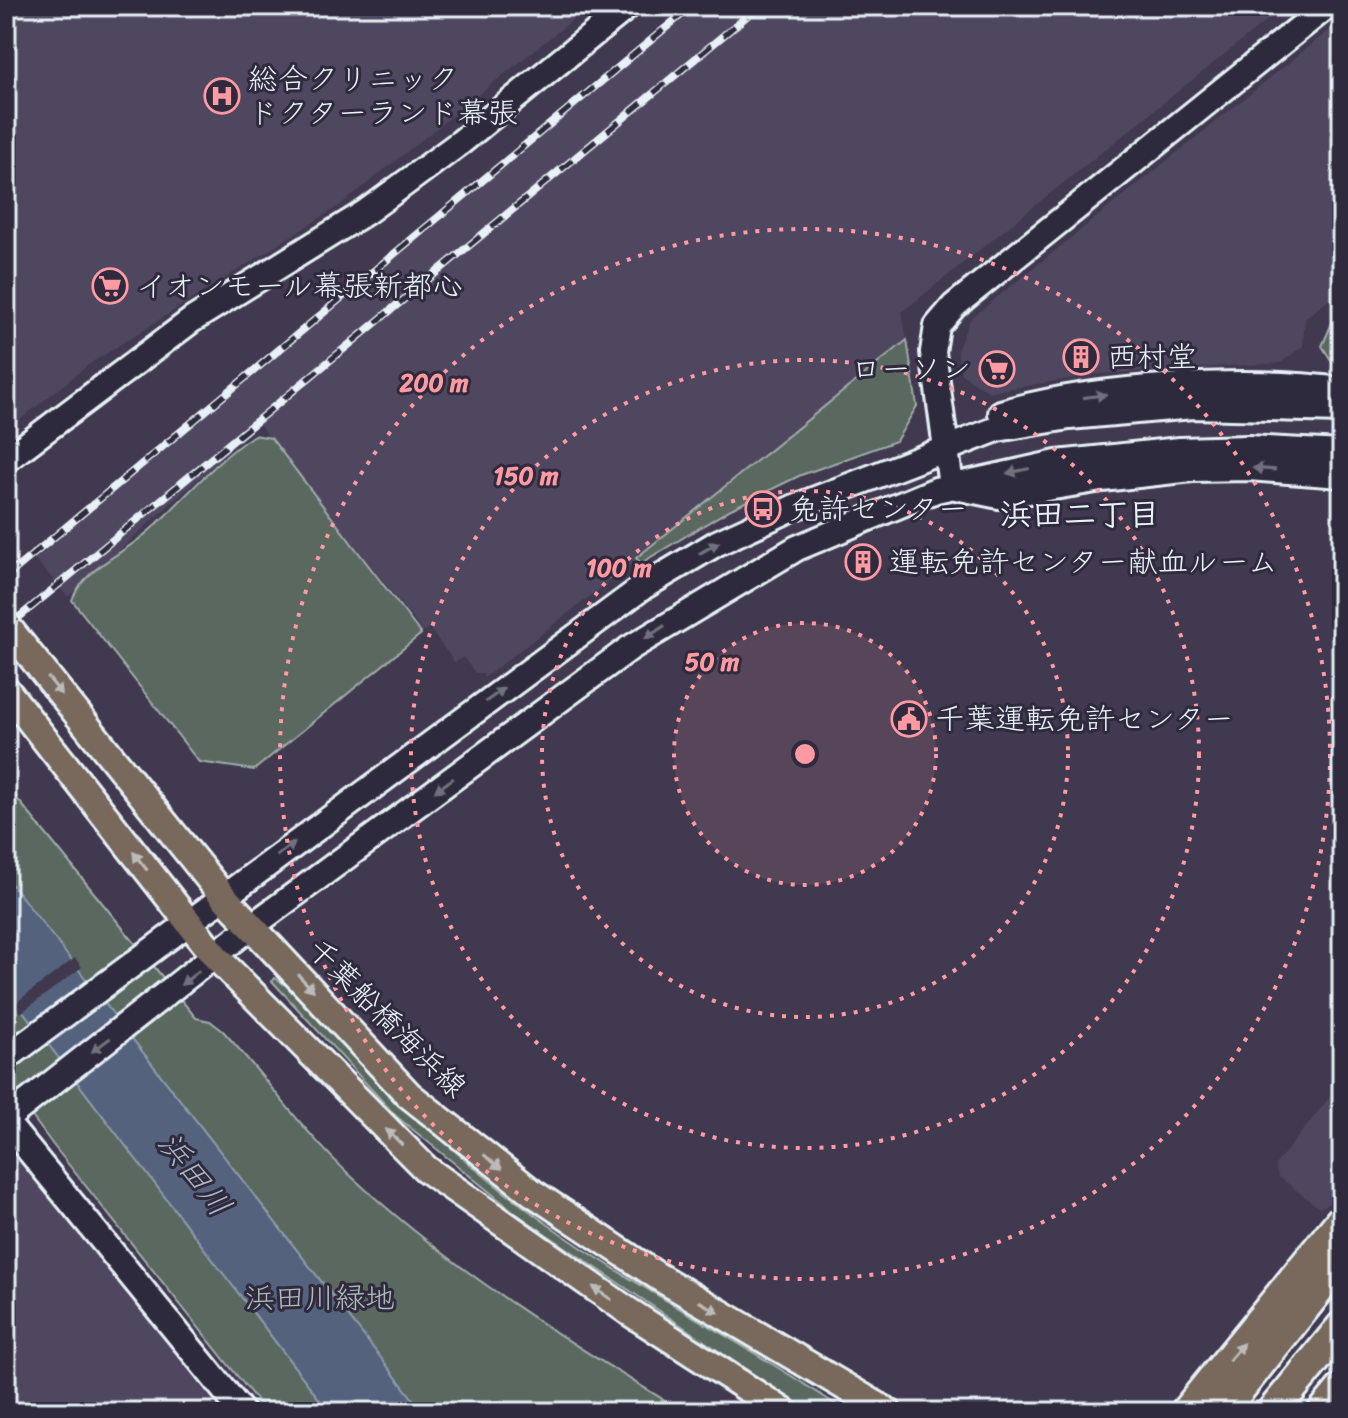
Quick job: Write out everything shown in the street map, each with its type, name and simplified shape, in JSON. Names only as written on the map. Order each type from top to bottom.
[{"type":"highway","points":[[1186,1412],[1342,1220]]},
{"type":"highway","points":[[1221,1412],[1342,1260]]},
{"type":"highway","points":[[1272,1412],[1342,1327]]},
{"type":"highway","points":[[1323,1412],[1342,1389]]},
{"type":"main road","name":"千葉船橋海浜線","points":[[6,625],[223,896],[409,1095],[533,1193],[659,1277],[888,1412]]},
{"type":"main road","points":[[6,690],[216,957],[426,1169],[628,1311],[784,1412]]},
{"type":"street","points":[[6,460],[192,320],[366,212],[461,142],[628,6]]},
{"type":"street","points":[[951,486],[933,352],[937,326],[954,306],[1327,6]]},
{"type":"street","points":[[945,447],[978,419],[1102,395],[1221,387],[1309,386],[1342,390]]},
{"type":"street","points":[[6,1058],[643,587],[743,531],[945,447],[997,429],[1131,412],[1268,405],[1342,410]]},
{"type":"street","points":[[242,1412],[6,1120],[35,1093],[163,998],[252,926],[630,648],[797,548],[951,486],[1057,463],[1248,448],[1342,453]]},
{"type":"street","points":[[951,486],[999,496],[1102,479],[1192,469],[1248,468],[1342,475]]},
{"type":"shaded area","name":"イオンモール幕張新都心","points":[[6,6],[590,6],[339,206],[88,365],[6,431]]},
{"type":"shaded area","points":[[693,6],[1285,6],[902,312],[907,339],[636,561],[484,678],[482,673],[475,673],[463,657],[455,663],[429,628],[423,632],[259,424],[68,597],[35,559]]},
{"type":"shaded area","points":[[1342,20],[1342,290],[1305,318],[1303,346],[1281,363],[1099,374],[989,392],[961,374],[957,351],[970,319]]},
{"type":"shaded area","points":[[1342,1082],[1342,1189],[1333,1202],[1319,1208],[1278,1176],[1275,1165]]},
{"type":"shaded area","points":[[6,1156],[24,1163],[221,1412],[6,1412]]},
{"type":"green space","points":[[1342,314],[1342,371],[1338,371],[1322,346],[1333,321]]},
{"type":"green space","points":[[907,340],[917,406],[896,441],[801,475],[731,509],[641,563],[636,558]]},
{"type":"green space","points":[[254,435],[271,438],[421,634],[254,770],[199,762],[72,600],[95,570],[149,531],[212,469]]},
{"type":"green space","name":"浜田川緑地","points":[[6,785],[196,1018],[210,1021],[223,1031],[352,1177],[470,1274],[597,1359],[684,1412],[266,1412],[53,1145],[6,1081]]},
{"type":"green space","points":[[275,978],[288,987],[431,1130],[524,1207],[643,1287],[767,1360],[847,1412],[809,1412],[518,1215],[396,1116],[272,981]]},
{"type":"water","name":"浜田川","points":[[6,877],[423,1412],[329,1412],[6,989]]},
{"type":"pier","points":[[75,958],[82,967],[21,1013],[14,1004]]},
{"type":"railway","points":[[6,577],[692,6]]},
{"type":"railway","points":[[6,628],[759,6]]},
{"type":"place","name":"総合クリニック ドクターランド幕張","points":[[222,96]]},
{"type":"place","name":"イオンモール幕張新都心","points":[[110,286]]},
{"type":"place","name":"西村堂","points":[[1081,357]]},
{"type":"place","name":"ローソン","points":[[997,369]]},
{"type":"place","name":"免許センター","points":[[763,509]]},
{"type":"place","name":"運転免許センター献血ルーム","points":[[863,562]]},
{"type":"place","name":"千葉運転免許センター","points":[[909,719]]},
{"type":"district","name":"浜田二丁目","points":[[1080,514]]}]
